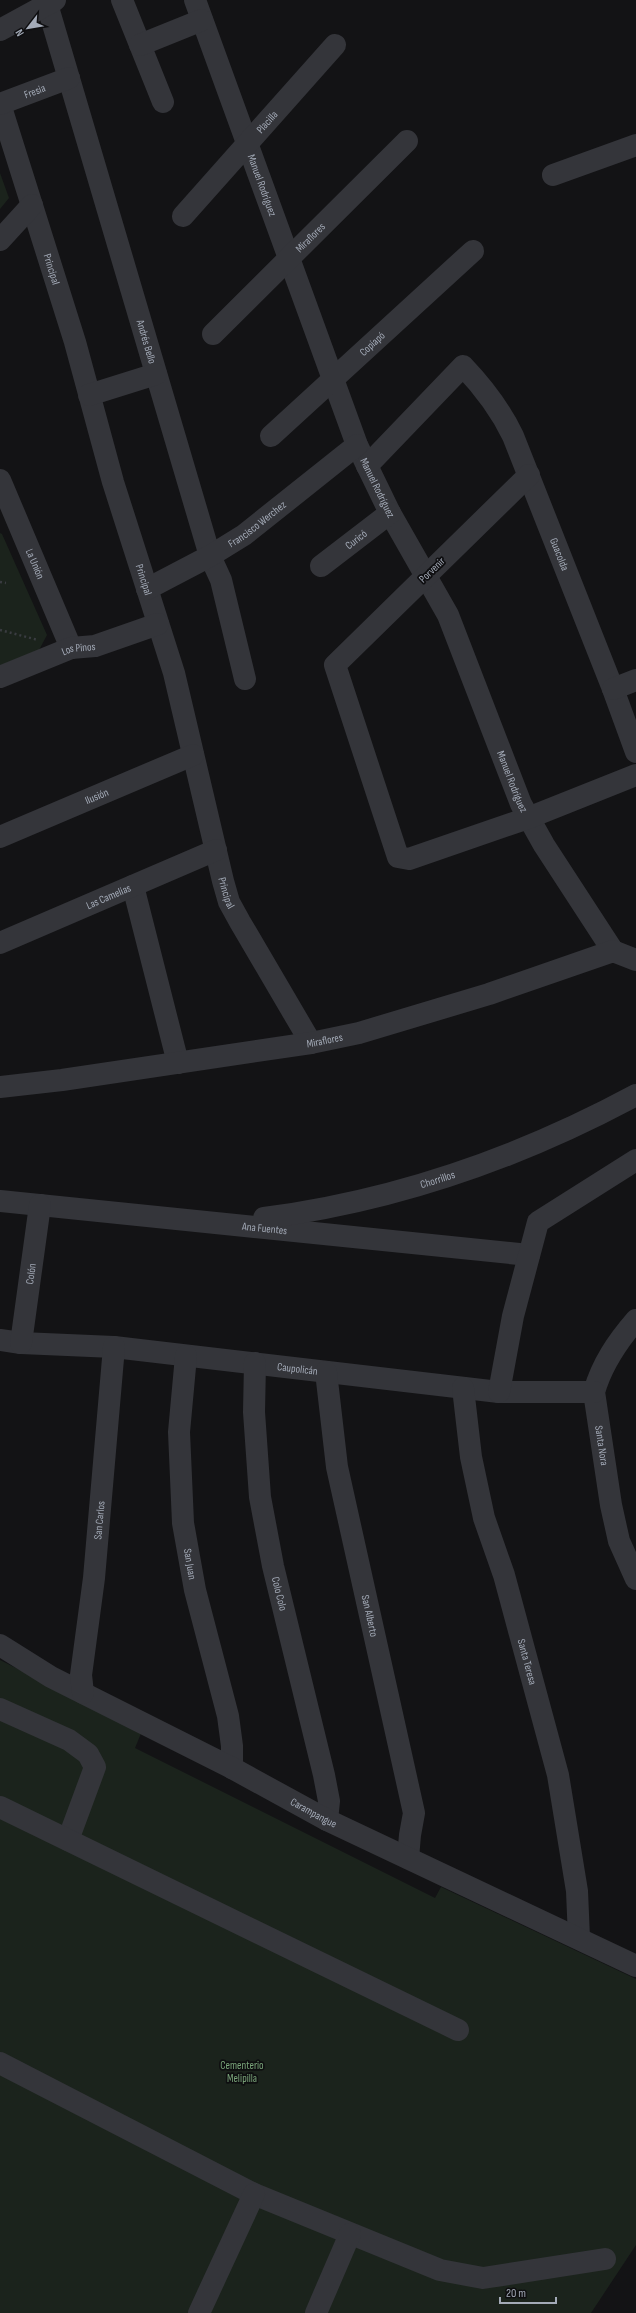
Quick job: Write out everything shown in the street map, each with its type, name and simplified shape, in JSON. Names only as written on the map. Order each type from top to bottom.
[{"type":"street","points":[[122,0],[163,102]]},
{"type":"street","points":[[0,30],[51,2]]},
{"type":"street","name":"Andrés Bello","points":[[51,2],[69,78],[156,374],[210,556],[222,580],[245,679]]},
{"type":"street","points":[[140,45],[198,10]]},
{"type":"street","name":"Manuel Rodríguez","points":[[198,10],[333,381],[366,466],[390,513],[442,602],[454,628],[514,789],[528,818],[613,951]]},
{"type":"street","name":"Placilla","points":[[183,216],[335,45]]},
{"type":"street","name":"Fresia","points":[[0,104],[69,78]]},
{"type":"street","name":"Principal","points":[[0,104],[89,395],[113,482],[174,674],[229,902],[311,1043]]},
{"type":"street","name":"Miraflores","points":[[213,334],[407,141]]},
{"type":"street","points":[[553,175],[636,145]]},
{"type":"street","points":[[0,240],[32,205]]},
{"type":"street","name":"Copiapó","points":[[271,436],[333,381],[473,251]]},
{"type":"street","name":"Guacolda","points":[[366,466],[463,366],[480,384],[505,419],[529,475],[613,689],[636,752]]},
{"type":"street","points":[[89,395],[156,374]]},
{"type":"street","name":"Francisco Werchez","points":[[147,588],[210,556],[268,517],[357,445]]},
{"type":"street","name":"Porvenir","points":[[528,818],[410,859],[398,857],[335,665],[529,475]]},
{"type":"street","name":"La Unión","points":[[0,480],[5,508],[71,648]]},
{"type":"street","name":"Curicó","points":[[321,566],[390,513]]},
{"type":"street","name":"Los Pinos","points":[[0,677],[71,648],[95,646],[158,624]]},
{"type":"street","points":[[613,689],[636,680]]},
{"type":"street","name":"Ilusión","points":[[0,837],[193,755]]},
{"type":"street","points":[[528,818],[636,775]]},
{"type":"street","name":"Las Camelias","points":[[0,943],[216,850]]},
{"type":"street","points":[[133,886],[178,1063]]},
{"type":"street","points":[[613,951],[635,961]]},
{"type":"street","name":"Miraflores","points":[[0,1087],[62,1080],[311,1043],[359,1033],[489,994],[613,951]]},
{"type":"street","name":"Chorrillos","points":[[227,1222],[323,1209],[412,1187],[529,1146],[636,1095]]},
{"type":"street","points":[[499,1392],[513,1316],[538,1222],[636,1160]]},
{"type":"street","name":"Ana Fuentes","points":[[0,1200],[227,1222],[529,1255]]},
{"type":"street","name":"Colón","points":[[10,1341],[40,1205]]},
{"type":"street","name":"Santa Nora","points":[[636,1320],[607,1358],[594,1392],[611,1505],[619,1540],[636,1579]]},
{"type":"street","name":"Caupolicán","points":[[10,1341],[114,1347],[499,1392],[594,1392]]},
{"type":"street","name":"San Carlos","points":[[83,1693],[81,1675],[94,1578],[114,1347]]},
{"type":"street","name":"San Juan","points":[[186,1356],[179,1432],[183,1523],[195,1590],[228,1716],[232,1746],[232,1768]]},
{"type":"street","name":"Colo Colo","points":[[255,1364],[254,1412],[260,1497],[273,1566],[324,1775],[329,1801],[327,1820]]},
{"type":"street","name":"San Alberto","points":[[326,1372],[337,1467],[414,1813],[408,1858]]},
{"type":"street","name":"Santa Teresa","points":[[462,1388],[471,1457],[484,1518],[504,1574],[558,1775],[577,1891],[579,1938]]},
{"type":"street","name":"Carampangue","points":[[0,1645],[32,1667],[232,1768],[327,1820],[636,1966]]},
{"type":"street","points":[[0,1709],[69,1740],[88,1754],[95,1767],[68,1840]]},
{"type":"street","points":[[0,1807],[458,2030]]},
{"type":"street","points":[[0,2063],[254,2194],[440,2270],[483,2278],[605,2259]]},
{"type":"street","points":[[199,2313],[254,2194]]},
{"type":"street","points":[[316,2313],[350,2234]]},
{"type":"path","points":[[0,582],[6,583]]},
{"type":"green space","points":[[0,173],[9,198],[0,209]]},
{"type":"green space","points":[[0,533],[2,534],[47,635],[38,652],[0,667]]},
{"type":"green space","name":"Cementerio Melipilla","points":[[0,1660],[142,1731],[135,1748],[435,1898],[441,1887],[636,1979],[636,2245],[591,2313],[0,2313]]}]
